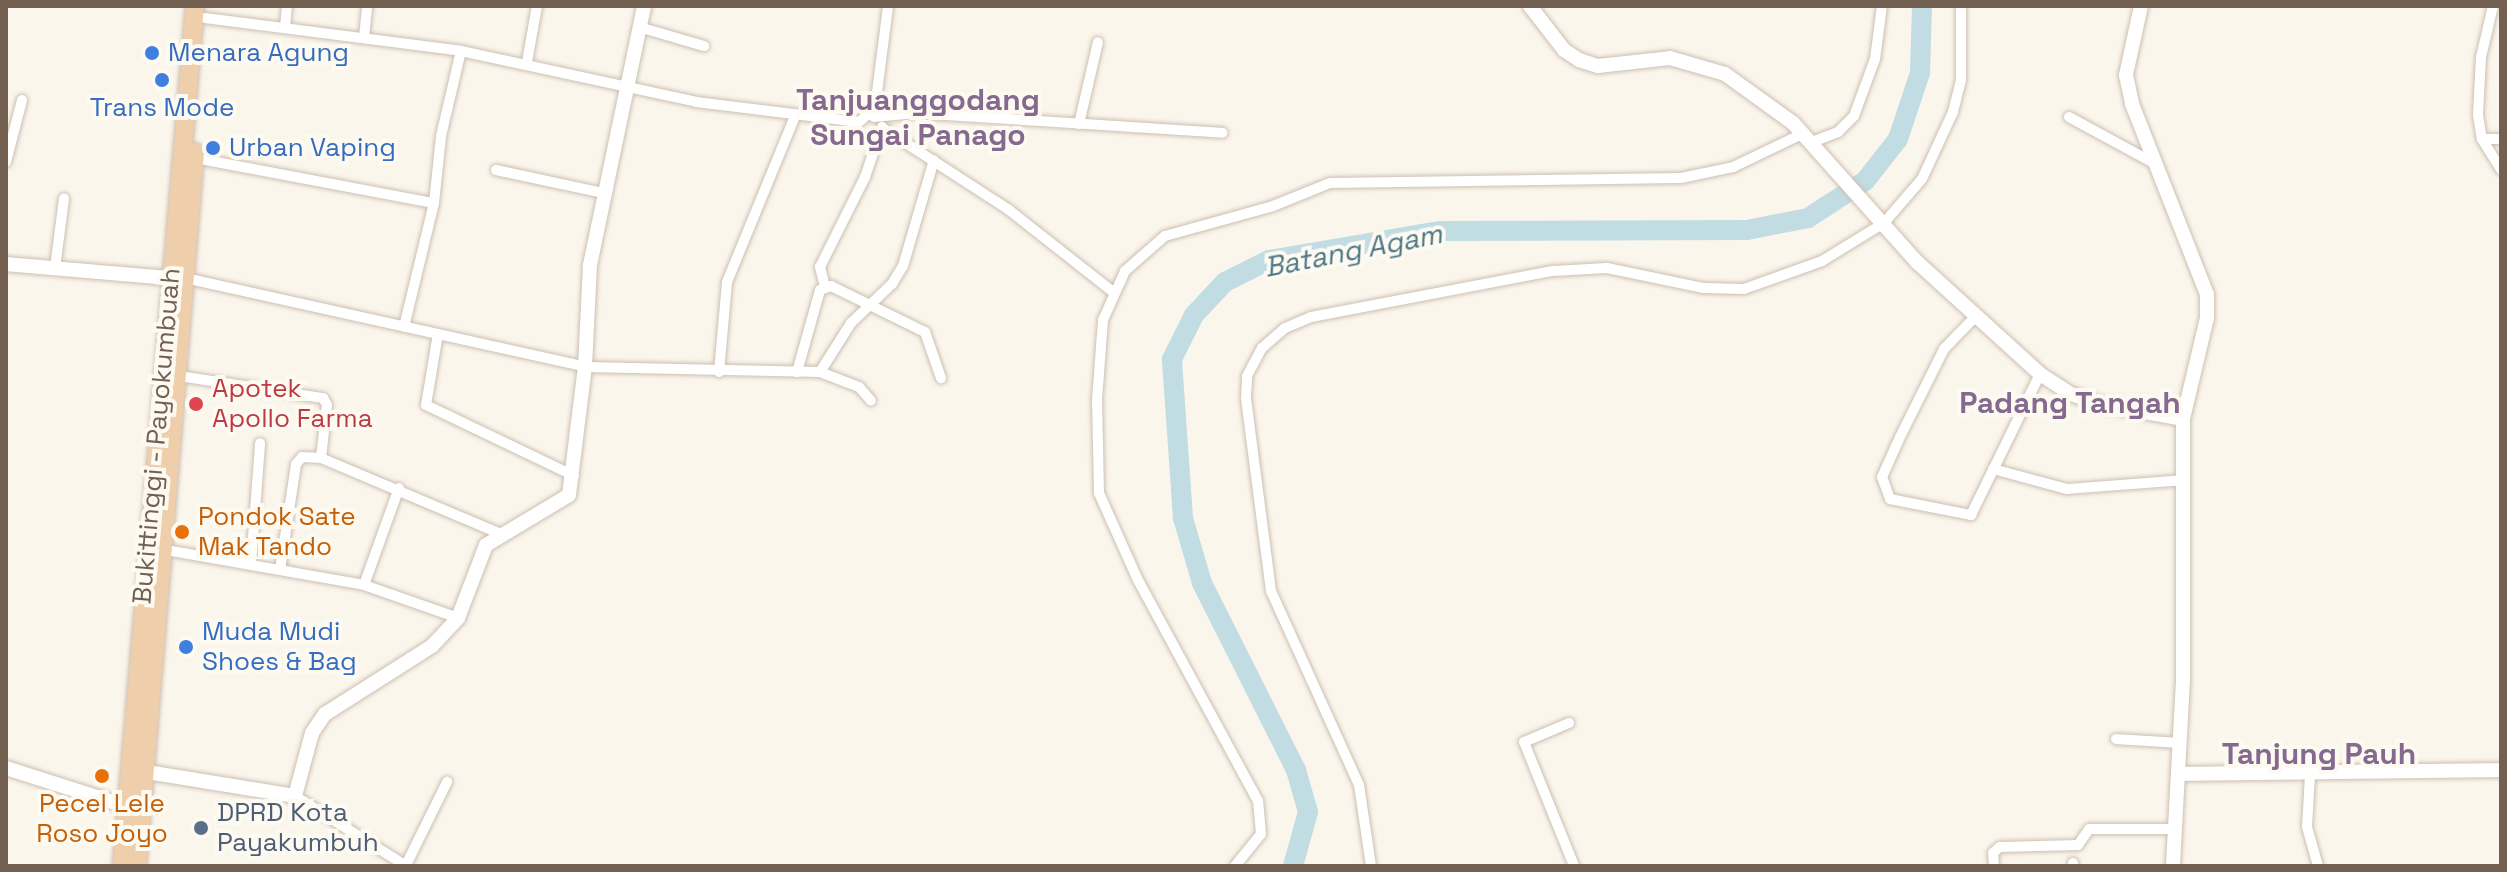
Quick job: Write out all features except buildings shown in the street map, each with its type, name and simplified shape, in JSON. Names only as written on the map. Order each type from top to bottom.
[{"type":"highway","name":"Bukittinggi - Payokumbuah","points":[[165,446],[179,376],[177,278],[195,158],[202,10]]},
{"type":"highway","name":"Bukittinggi - Payokumbuah","points":[[122,866],[165,446],[202,10]]},
{"type":"highway","name":"Bukittinggi - Payokumbuah","points":[[137,866],[166,550],[160,498]]},
{"type":"street","points":[[285,28],[287,6]]},
{"type":"street","points":[[364,37],[367,6]]},
{"type":"street","points":[[527,62],[537,6]]},
{"type":"street","points":[[295,796],[312,733],[325,714],[404,667],[458,618],[486,545],[501,534],[559,506],[574,476],[585,367],[590,265],[644,6]]},
{"type":"street","points":[[202,10],[285,28],[527,62],[696,102],[859,122],[874,113],[888,6]]},
{"type":"street","points":[[1530,6],[1564,50],[1579,60],[1598,66],[1670,58],[1725,74],[1812,142],[1884,223],[1975,317],[2040,374],[2071,394],[2100,404],[2183,419]]},
{"type":"street","points":[[1235,866],[1254,849],[1261,834],[1258,801],[1130,565],[1099,493],[1097,400],[1103,320],[1112,291],[1144,250],[1165,236],[1273,206],[1330,183],[1681,178],[1733,167],[1812,142],[1838,132],[1854,116],[1875,59],[1882,6]]},
{"type":"street","points":[[1371,866],[1359,785],[1271,591],[1246,398],[1247,376],[1262,348],[1285,328],[1311,317],[1553,271],[1607,268],[1704,288],[1744,289],[1822,261],[1884,223],[1922,179],[1953,112],[1961,80],[1961,6]]},
{"type":"street","points":[[2141,6],[2126,75],[2152,162],[2207,294],[2207,318],[2183,419],[2180,743],[2173,866]]},
{"type":"street","points":[[2493,6],[2477,92],[2482,139],[2501,169]]},
{"type":"street","points":[[639,27],[704,46]]},
{"type":"street","points":[[1079,124],[1098,42]]},
{"type":"street","points":[[404,327],[434,203],[441,136],[461,51]]},
{"type":"street","points":[[6,162],[22,100]]},
{"type":"street","points":[[874,113],[916,113],[1222,133]]},
{"type":"street","points":[[874,113],[884,129],[934,160],[1112,291]]},
{"type":"street","points":[[719,372],[727,282],[795,116]]},
{"type":"street","points":[[2069,117],[2152,162]]},
{"type":"street","points":[[797,372],[825,287],[820,267],[884,129]]},
{"type":"street","points":[[2482,139],[2501,139]]},
{"type":"street","points":[[195,158],[434,203]]},
{"type":"street","points":[[820,372],[868,302],[892,284],[903,266],[934,160]]},
{"type":"street","points":[[496,170],[603,193]]},
{"type":"street","points":[[55,268],[64,199]]},
{"type":"street","points":[[6,264],[177,278],[585,367],[820,372],[859,387],[871,401]]},
{"type":"street","points":[[825,287],[868,302],[925,332],[941,378]]},
{"type":"street","points":[[1975,317],[1944,349],[1881,483],[1890,499],[1966,515],[1974,511],[2040,374]]},
{"type":"street","points":[[438,334],[426,405],[574,476]]},
{"type":"street","points":[[179,376],[326,400],[321,458]]},
{"type":"street","points":[[251,564],[260,443]]},
{"type":"street","points":[[280,570],[296,464],[302,457],[321,458],[399,488],[501,534]]},
{"type":"street","points":[[1993,469],[2067,489],[2184,480]]},
{"type":"street","points":[[364,585],[399,488]]},
{"type":"street","points":[[166,550],[364,585],[458,618]]},
{"type":"street","points":[[1569,723],[1524,742],[1574,866]]},
{"type":"street","points":[[2116,739],[2180,743]]},
{"type":"street","points":[[6,768],[128,807]]},
{"type":"street","points":[[2179,774],[2310,775],[2501,770]]},
{"type":"street","points":[[147,772],[295,796],[406,866],[447,782]]},
{"type":"street","points":[[2310,775],[2307,827],[2318,866]]},
{"type":"street","points":[[1994,866],[1993,853],[2000,847],[2078,845],[2089,829],[2174,829]]},
{"type":"waterway","name":"Batang Agam","points":[[1293,866],[1308,812],[1296,770],[1202,583],[1183,518],[1172,359],[1194,315],[1225,282],[1269,260],[1441,231],[1747,230],[1808,218],[1865,181],[1898,139],[1920,73],[1922,6]]},
{"type":"place","name":"Menara Agung","points":[[152,53]]},
{"type":"place","name":"Trans Mode","points":[[162,80]]},
{"type":"place","name":"Urban Vaping","points":[[213,148]]},
{"type":"place","name":"Apotek Apollo Farma","points":[[196,404]]},
{"type":"place","name":"Pondok Sate Mak Tando","points":[[182,532]]},
{"type":"place","name":"Muda Mudi Shoes & Bag","points":[[186,647]]},
{"type":"place","name":"Pecel Lele Roso Joyo","points":[[102,776]]},
{"type":"place","name":"DPRD Kota Payakumbuh","points":[[201,828]]},
{"type":"district","name":"Tanjuanggodang Sungai Panago","points":[[918,117]]},
{"type":"district","name":"Padang Tangah","points":[[2070,403]]},
{"type":"district","name":"Tanjung Pauh","points":[[2319,754]]}]
